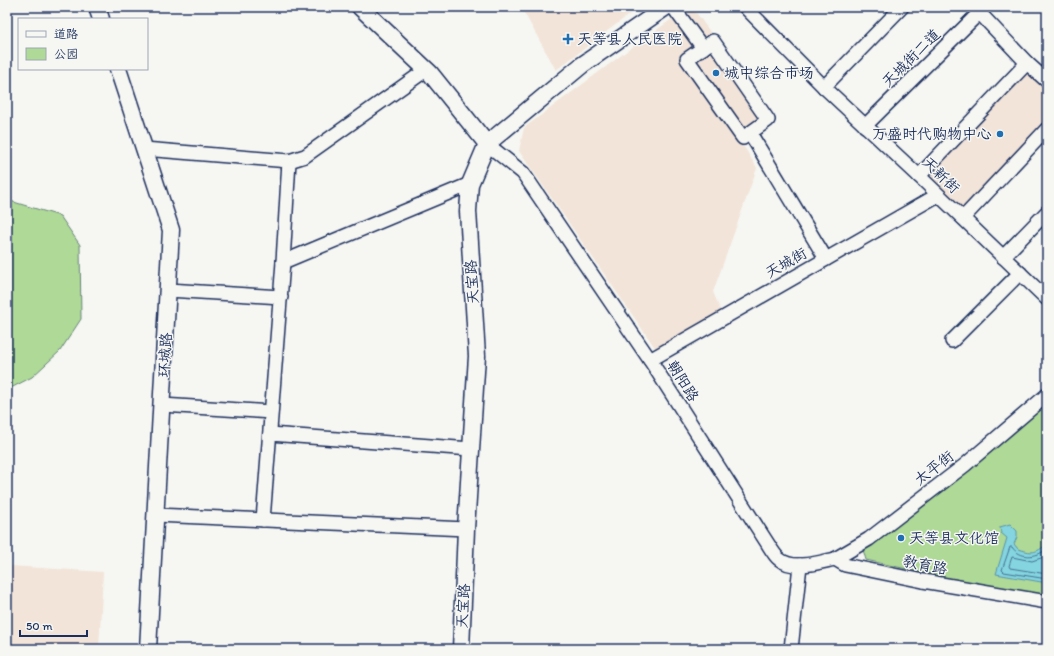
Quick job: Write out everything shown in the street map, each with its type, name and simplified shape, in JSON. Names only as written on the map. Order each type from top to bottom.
[{"type":"main road","points":[[97,7],[101,18]]},
{"type":"main road","points":[[360,7],[426,70],[487,144]]},
{"type":"main road","name":"天宝路","points":[[461,649],[466,529],[477,356],[468,211],[470,184],[487,144],[582,65],[666,7]]},
{"type":"main road","name":"环城路","points":[[118,70],[172,230],[148,649]]},
{"type":"street","points":[[673,7],[703,48]]},
{"type":"street","name":"天新街","points":[[745,7],[865,126],[1020,273],[1045,293]]},
{"type":"street","points":[[824,86],[902,7]]},
{"type":"street","points":[[977,10],[1027,63],[1047,81]]},
{"type":"street","name":"天城街二道","points":[[865,126],[977,10]]},
{"type":"street","points":[[713,41],[768,120],[743,138],[687,59],[703,48],[713,41]]},
{"type":"street","points":[[919,176],[1027,63]]},
{"type":"street","points":[[144,149],[289,161],[305,156],[426,70]]},
{"type":"street","points":[[963,218],[1047,129]]},
{"type":"street","points":[[750,133],[826,259]]},
{"type":"street","name":"朝阳路","points":[[487,144],[523,173],[650,360],[766,542],[779,559],[787,563],[800,565]]},
{"type":"street","points":[[263,520],[283,262],[289,161]]},
{"type":"street","points":[[283,262],[470,184]]},
{"type":"street","name":"天城街","points":[[650,360],[938,195]]},
{"type":"street","points":[[1003,257],[1047,212]]},
{"type":"street","points":[[952,341],[1020,273]]},
{"type":"street","points":[[168,290],[280,297]]},
{"type":"street","name":"太平街","points":[[835,559],[869,539],[965,465],[1047,395]]},
{"type":"street","points":[[162,405],[271,412]]},
{"type":"street","points":[[270,434],[471,449]]},
{"type":"street","points":[[156,515],[466,529]]},
{"type":"street","points":[[791,649],[800,565],[813,564],[835,559]]},
{"type":"street","name":"教育路","points":[[835,559],[845,565],[924,581],[1047,602]]},
{"type":"shaded area","name":"天等县人民医院","points":[[521,7],[639,7],[556,70]]},
{"type":"shaded area","points":[[689,7],[692,7],[773,119],[741,142],[757,168],[713,292],[722,314],[656,349],[519,151],[524,128]]},
{"type":"shaded area","points":[[1025,69],[1047,90],[1047,123],[962,212],[923,176]]},
{"type":"shaded area","points":[[10,566],[103,572],[99,649],[7,649],[7,588],[9,587]]},
{"type":"green space","points":[[7,200],[60,216],[80,245],[81,319],[60,351],[32,377],[7,390]]},
{"type":"green space","points":[[1047,403],[1047,596],[948,578],[866,560],[862,546],[947,488]]},
{"type":"water","points":[[1010,524],[1017,531],[1017,537],[1014,544],[1018,549],[1033,552],[1039,550],[1047,544],[1047,583],[996,574],[1007,538],[1001,533],[1000,527]]},
{"type":"place","name":"天等县人民医院","points":[[568,39]]},
{"type":"place","name":"城中综合市场","points":[[716,73]]},
{"type":"place","name":"万盛时代购物中心","points":[[1000,134]]},
{"type":"place","name":"天等县文化馆","points":[[901,538]]}]
